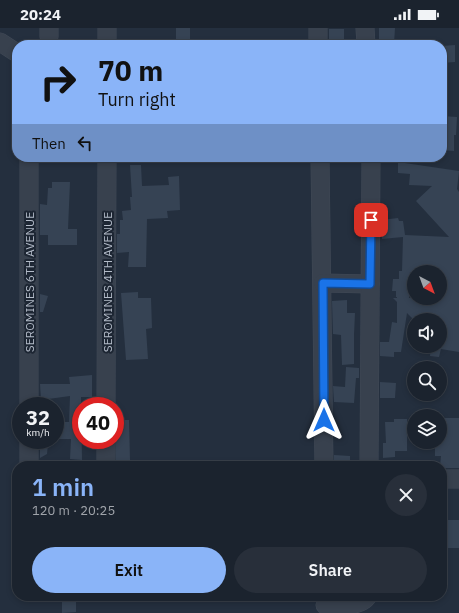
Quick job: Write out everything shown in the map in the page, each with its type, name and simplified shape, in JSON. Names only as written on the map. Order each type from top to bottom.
[{"type":"street","points":[[107,28],[107,40]]},
{"type":"street","points":[[318,28],[318,40]]},
{"type":"street","points":[[365,28],[366,40]]},
{"type":"street","points":[[0,42],[12,50]]},
{"type":"street","name":"SEROMINES 6TH AVENUE","points":[[29,162],[29,397]]},
{"type":"street","name":"SEROMINES 4TH AVENUE","points":[[106,397],[107,162]]},
{"type":"street","points":[[320,162],[323,283],[324,461]]},
{"type":"street","points":[[369,461],[371,162]]},
{"type":"street","points":[[323,283],[370,284]]},
{"type":"street","points":[[29,449],[29,461]]},
{"type":"street","points":[[106,449],[106,461]]},
{"type":"street","points":[[447,478],[459,479]]},
{"type":"street","points":[[325,605],[357,604],[364,601]]},
{"type":"building","points":[[176,28],[190,28],[190,39],[176,40]]},
{"type":"building","points":[[379,28],[395,28],[394,40],[379,40]]},
{"type":"building","points":[[329,29],[344,29],[344,40],[329,40]]},
{"type":"building","points":[[455,45],[455,62],[447,63],[447,46]]},
{"type":"building","points":[[447,116],[457,117],[456,135],[454,135],[454,151],[447,150]]},
{"type":"building","points":[[398,162],[459,171],[457,189],[459,192],[459,352],[447,350],[447,313],[407,313],[401,352],[394,352],[394,357],[380,356],[380,342],[389,342],[392,322],[397,323],[397,302],[393,298],[397,297],[396,291],[392,291],[393,279],[399,279],[399,271],[402,271],[403,237],[382,239],[381,220],[398,218],[399,221],[403,221],[405,235],[449,237],[416,201],[432,186],[409,185],[410,174],[398,173]]},
{"type":"building","points":[[130,165],[141,165],[142,186],[169,185],[168,177],[179,176],[180,210],[167,211],[168,218],[147,219],[146,267],[128,267],[129,252],[117,253],[117,234],[120,234],[120,220],[123,220],[122,211],[131,210],[130,197],[132,197]]},
{"type":"building","points":[[52,182],[70,182],[68,229],[77,229],[77,245],[48,245],[48,235],[40,235],[40,204],[47,205],[48,188],[52,188]]},
{"type":"building","points":[[138,292],[138,298],[151,298],[152,328],[146,329],[148,359],[126,360],[121,293]]},
{"type":"building","points":[[40,294],[48,296],[43,312],[40,312]]},
{"type":"building","points":[[347,300],[347,313],[355,313],[354,364],[342,365],[341,335],[333,334],[332,301]]},
{"type":"building","points":[[430,353],[440,353],[439,357],[430,356]]},
{"type":"building","points":[[346,367],[359,368],[359,378],[356,378],[354,403],[334,402],[333,386],[345,387]]},
{"type":"building","points":[[92,375],[92,397],[72,397],[72,449],[82,449],[82,460],[70,459],[71,439],[64,439],[64,422],[69,422],[70,396],[41,397],[40,384],[70,384],[69,377]]},
{"type":"building","points":[[380,382],[396,383],[395,398],[380,398]]},
{"type":"building","points":[[447,418],[459,418],[459,468],[447,468],[447,461],[440,461],[441,456],[435,456],[435,449],[447,449]]},
{"type":"building","points":[[394,419],[407,419],[407,451],[395,451],[395,457],[383,458],[383,443],[386,443],[385,422],[394,422]]},
{"type":"building","points":[[124,420],[129,420],[130,460],[116,461],[116,449],[124,449]]},
{"type":"building","points":[[40,449],[48,449],[47,454],[40,458]]},
{"type":"building","points":[[334,455],[350,456],[350,461],[334,461]]},
{"type":"building","points":[[447,520],[459,520],[459,548],[447,548]]},
{"type":"building","points":[[62,601],[76,601],[76,612],[62,613]]},
{"type":"route","points":[[324,420],[323,283],[370,284],[371,220]]}]
